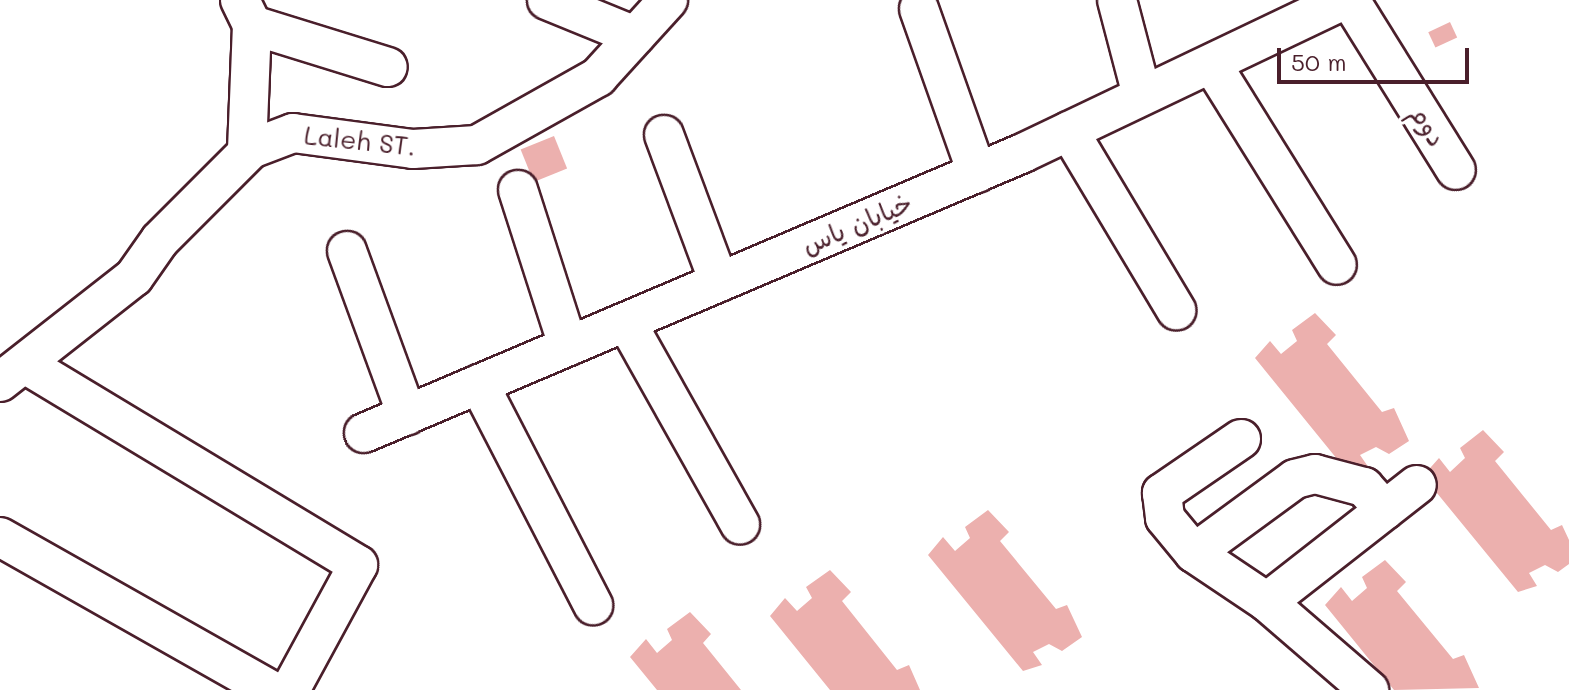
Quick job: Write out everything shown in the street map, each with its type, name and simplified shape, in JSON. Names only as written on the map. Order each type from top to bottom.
[{"type":"street","points":[[547,0],[635,36]]},
{"type":"street","name":"Laleh ST.","points":[[12,373],[134,277],[160,240],[247,152],[293,133],[413,149],[477,145],[598,77],[668,0]]},
{"type":"street","points":[[1117,0],[1142,95]]},
{"type":"street","name":"خیابان یاس","points":[[364,433],[977,173],[1142,95],[1213,66],[1347,0]]},
{"type":"street","name":"دوم","points":[[1347,0],[1456,170]]},
{"type":"street","points":[[919,9],[977,173]]},
{"type":"street","points":[[247,152],[246,13],[388,67]]},
{"type":"street","points":[[1213,66],[1337,265]]},
{"type":"street","points":[[1069,131],[1176,310]]},
{"type":"street","points":[[664,135],[719,282]]},
{"type":"street","points":[[518,190],[568,346]]},
{"type":"street","points":[[347,251],[407,415]]},
{"type":"street","points":[[627,323],[740,524]]},
{"type":"street","points":[[12,373],[358,565],[290,690]]},
{"type":"street","points":[[479,384],[593,605]]},
{"type":"street","points":[[1241,439],[1162,493],[1165,518],[1194,553],[1267,602],[1369,690]]},
{"type":"street","points":[[1194,553],[1295,479],[1315,474],[1364,487],[1385,510]]},
{"type":"street","points":[[1267,602],[1417,485]]},
{"type":"street","points":[[0,537],[270,690]]},
{"type":"building","points":[[1450,22],[1457,37],[1435,48],[1428,32]]},
{"type":"building","points":[[554,136],[567,168],[534,182],[521,149]]},
{"type":"building","points":[[1315,313],[1336,335],[1327,344],[1382,412],[1394,408],[1409,441],[1389,454],[1376,447],[1360,455],[1369,468],[1350,475],[1255,358],[1270,341],[1281,354],[1297,341],[1292,330]]},
{"type":"building","points":[[1483,430],[1504,452],[1495,461],[1551,530],[1562,525],[1569,540],[1569,564],[1558,572],[1545,565],[1529,573],[1537,586],[1518,592],[1423,476],[1439,458],[1450,472],[1465,458],[1460,448]]},
{"type":"building","points":[[988,510],[1009,532],[1000,541],[1056,609],[1067,605],[1082,637],[1062,651],[1049,644],[1033,652],[1042,665],[1023,671],[928,555],[943,537],[955,551],[970,538],[965,527]]},
{"type":"building","points":[[1385,560],[1406,582],[1397,591],[1453,659],[1464,655],[1479,688],[1394,690],[1325,605],[1341,587],[1352,601],[1367,588],[1362,577]]},
{"type":"building","points":[[830,570],[851,592],[842,601],[897,670],[909,665],[920,690],[830,690],[770,616],[785,598],[797,611],[812,598],[806,587]]},
{"type":"building","points":[[690,612],[711,634],[703,643],[741,690],[657,690],[630,657],[646,639],[657,653],[672,640],[667,629]]}]
